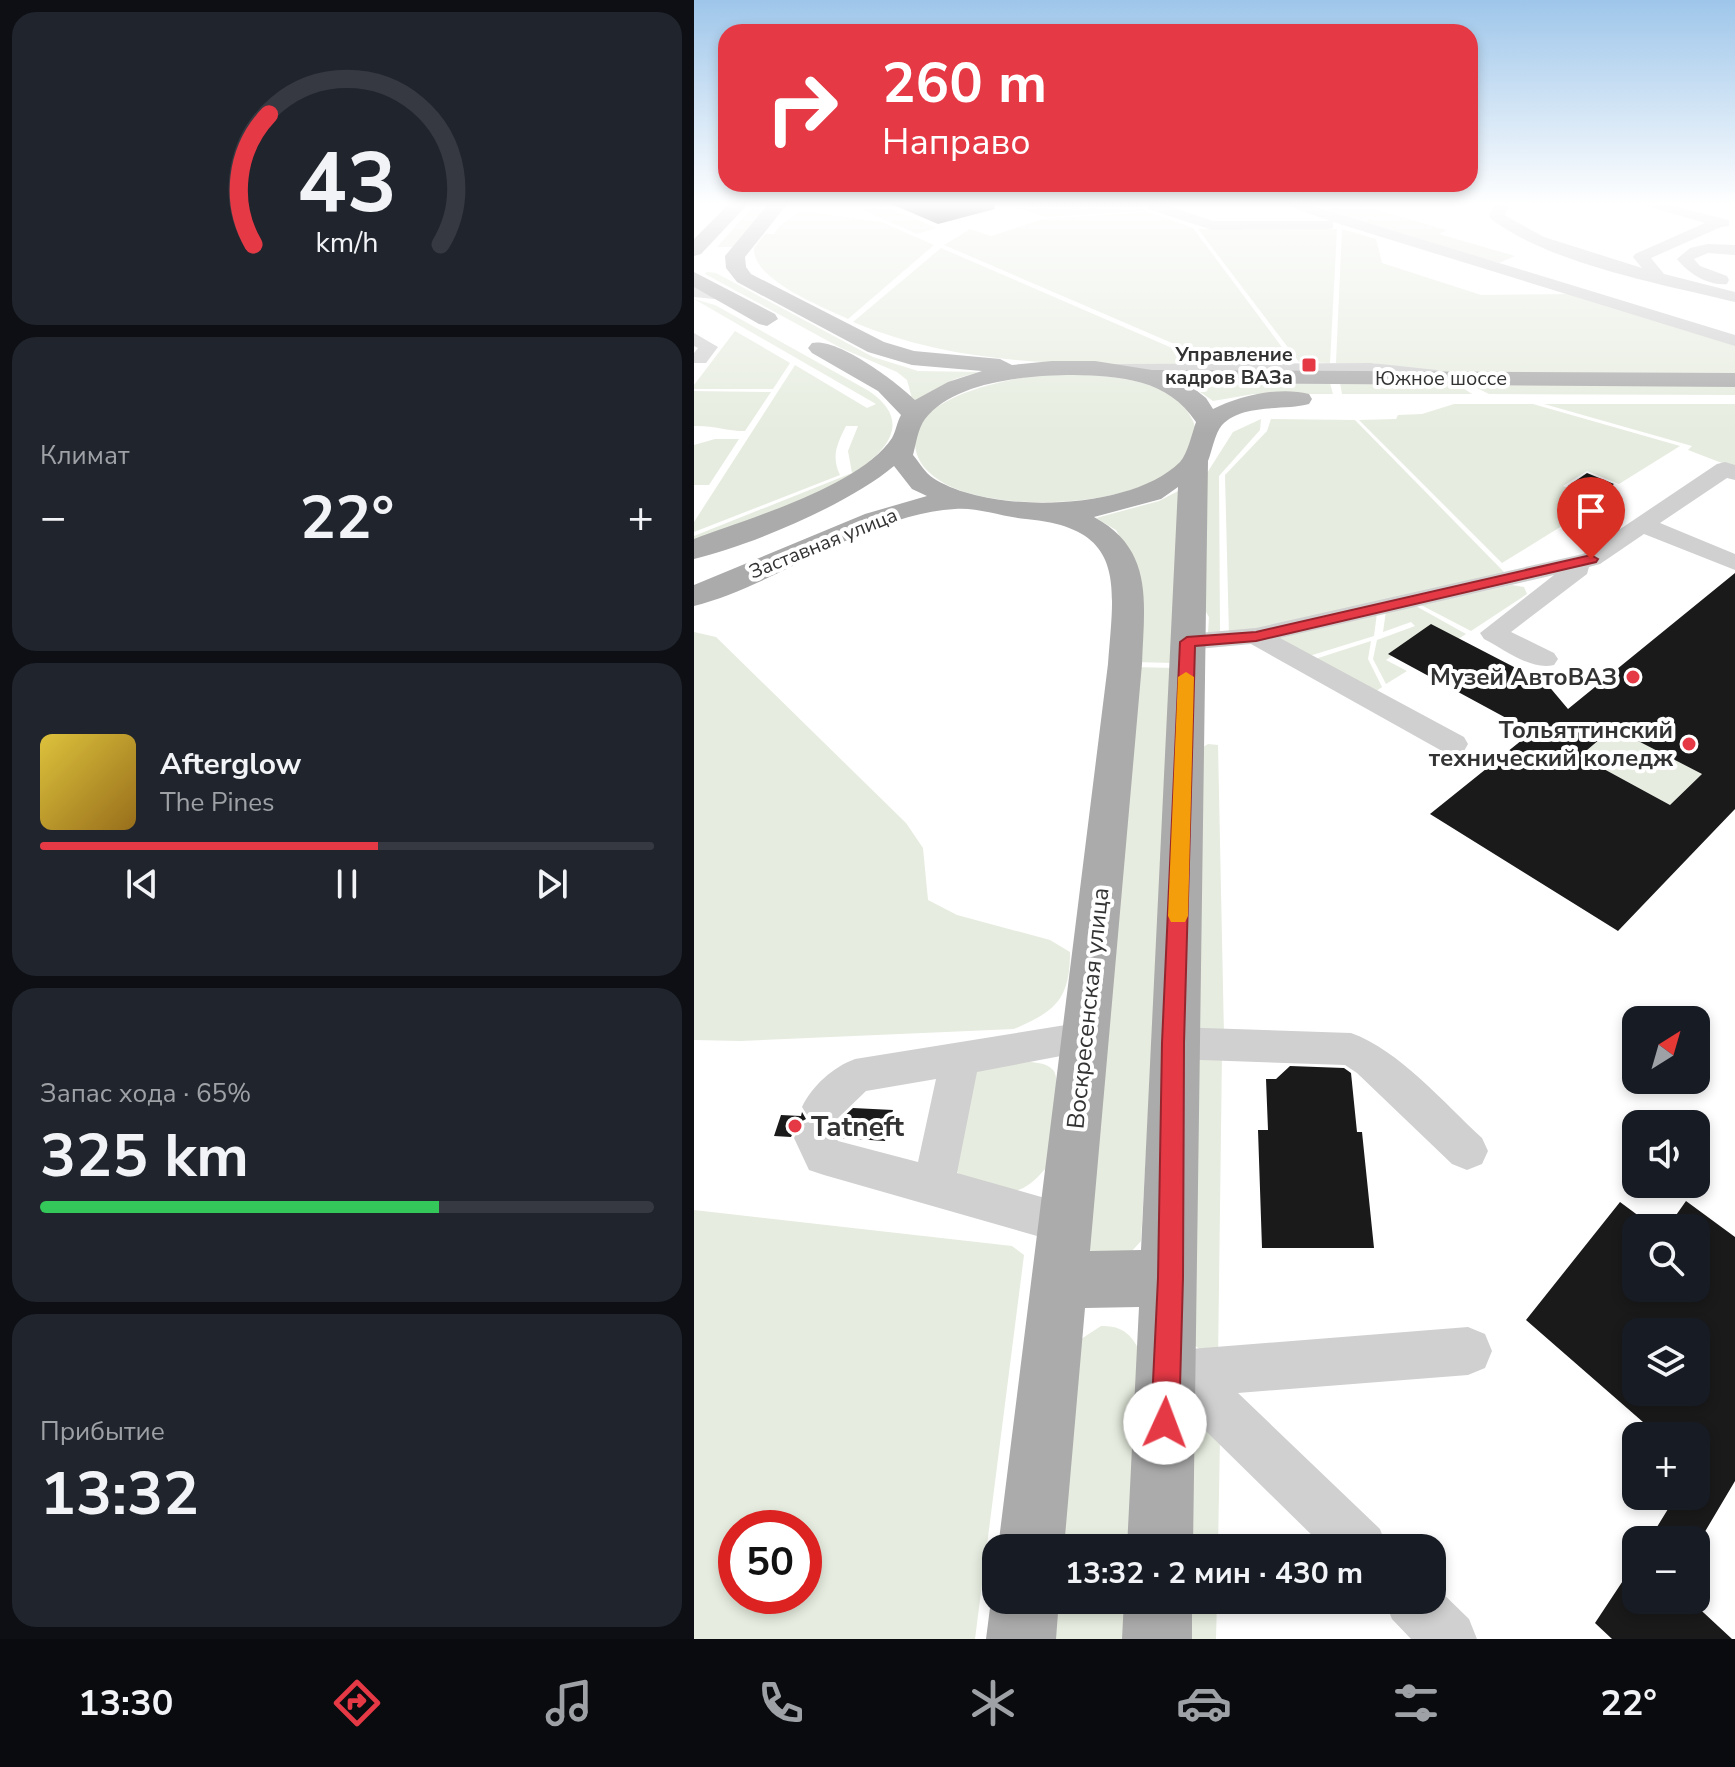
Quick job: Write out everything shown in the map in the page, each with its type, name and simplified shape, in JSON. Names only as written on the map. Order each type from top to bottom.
[{"type":"main road","points":[[697,279],[887,386],[915,414]]},
{"type":"main road","points":[[748,279],[876,347],[942,362],[1115,370],[1147,376],[1183,392],[1196,402],[1202,443],[1192,491],[1173,1043],[1171,1278],[1175,1367],[1161,1534]]},
{"type":"main road","points":[[1050,512],[997,509],[945,496],[905,469],[900,451],[915,414],[940,396],[982,379],[1052,368]]},
{"type":"main road","name":"Южное шоссе","points":[[1147,376],[1456,378],[1487,388],[1735,400]]},
{"type":"main road","name":"Южное шоссе","points":[[1050,512],[1095,507],[1142,495],[1176,479],[1233,408],[1266,401],[1685,378],[1735,378]]},
{"type":"main road","name":"Заставная улица","points":[[828,517],[884,482],[900,451]]},
{"type":"main road","name":"Заставная улица","points":[[694,550],[854,484],[900,451]]},
{"type":"main road","name":"Заставная улица","points":[[694,572],[828,517],[887,499],[945,496]]},
{"type":"main road","name":"Заставная улица","points":[[694,596],[875,520],[945,496]]},
{"type":"main road","name":"Воскресенская улица","points":[[1032,1534],[1125,664],[1129,581],[1120,553],[1105,534],[1066,515],[1050,512]]},
{"type":"main road","points":[[1059,1280],[1171,1278]]},
{"type":"main road","points":[[1021,1639],[1024,1614]]},
{"type":"main road","points":[[1157,1639],[1158,1614]]},
{"type":"street","points":[[1535,279],[1735,341]]},
{"type":"street","points":[[1673,279],[1729,295]]},
{"type":"street","points":[[1508,291],[1570,290]]},
{"type":"street","points":[[694,292],[724,295]]},
{"type":"street","points":[[694,338],[709,347],[699,359]]},
{"type":"street","points":[[1115,370],[1371,369],[1456,378]]},
{"type":"street","points":[[1544,659],[1493,633],[1591,559],[1725,469],[1735,473]]},
{"type":"street","points":[[1643,525],[1735,563]]},
{"type":"street","points":[[1187,642],[1256,636],[1591,559]]},
{"type":"street","points":[[1256,636],[1453,744]]},
{"type":"street","points":[[1065,1223],[824,1156],[818,1122],[855,1076],[1084,1038]]},
{"type":"street","points":[[1173,1043],[1351,1049],[1371,1061],[1467,1151]]},
{"type":"street","points":[[933,1188],[960,1059]]},
{"type":"street","points":[[1175,1367],[1468,1351]]},
{"type":"street","points":[[1175,1367],[1347,1534]]},
{"type":"street","points":[[1425,1614],[1449,1639]]},
{"type":"shaded area","points":[[715,279],[728,279],[873,357],[918,371],[979,372],[955,379],[913,402],[907,380],[897,372],[841,348]]},
{"type":"shaded area","points":[[774,279],[894,279],[848,319]]},
{"type":"shaded area","points":[[904,279],[1014,279],[1209,364],[1073,363],[984,356],[896,338],[853,322]]},
{"type":"shaded area","points":[[1024,279],[1231,279],[1293,362],[1214,361]]},
{"type":"shaded area","points":[[1236,279],[1334,279],[1330,363],[1299,362]]},
{"type":"shaded area","points":[[1340,279],[1433,279],[1481,295],[1568,294],[1735,345],[1735,373],[1441,375],[1373,363],[1336,363]]},
{"type":"shaded area","points":[[694,299],[715,305],[869,391],[891,416],[888,440],[867,464],[852,473],[848,451],[858,426],[846,426],[836,450],[840,475],[694,532],[694,522],[795,365],[867,408],[876,404]]},
{"type":"shaded area","points":[[735,331],[790,363],[773,389],[694,389],[694,385]]},
{"type":"shaded area","points":[[1045,374],[1106,376],[1149,385],[1167,393],[1182,405],[1193,421],[1195,435],[1191,450],[1172,470],[1145,485],[1074,501],[1035,502],[967,493],[942,482],[924,466],[915,444],[919,427],[930,413],[966,392]]},
{"type":"shaded area","points":[[1187,383],[1330,383],[1333,394],[1254,394],[1213,401]]},
{"type":"shaded area","points":[[1340,383],[1469,383],[1463,388],[1472,394],[1342,394]]},
{"type":"shaded area","points":[[1735,384],[1735,395],[1489,394],[1477,388],[1481,385]]},
{"type":"shaded area","points":[[694,391],[771,392],[745,431],[694,426]]},
{"type":"shaded area","points":[[1454,404],[1533,404],[1680,446],[1619,484],[1587,471],[1563,486],[1595,499],[1578,516],[1502,563],[1359,420],[1396,419],[1398,415],[1422,414]]},
{"type":"shaded area","points":[[1544,404],[1735,404],[1735,468],[1688,450],[1692,446]]},
{"type":"shaded area","points":[[1261,419],[1260,430],[1219,476],[1220,636],[1208,633],[1209,617],[1197,597],[1202,481],[1233,432]]},
{"type":"shaded area","points":[[1271,419],[1355,420],[1505,573],[1229,635],[1225,475],[1267,431]]},
{"type":"shaded area","points":[[715,439],[739,439],[709,485],[694,485],[694,445]]},
{"type":"shaded area","points":[[852,473],[793,504],[694,541],[694,536]]},
{"type":"shaded area","points":[[1182,489],[1174,663],[1134,662],[1136,563],[1116,530],[1096,518],[1159,501]]},
{"type":"shaded area","points":[[1512,585],[1524,587],[1527,594],[1471,631],[1421,605]]},
{"type":"shaded area","points":[[1414,605],[1466,634],[1452,643],[1430,631],[1386,660],[1407,671],[1386,684],[1373,659],[1377,640],[1415,626],[1411,622],[1383,632],[1386,611]]},
{"type":"shaded area","points":[[1377,613],[1374,636],[1306,657],[1273,637]]},
{"type":"shaded area","points":[[694,632],[716,637],[906,823],[923,848],[928,900],[957,915],[1050,940],[1070,952],[1067,981],[1058,1001],[1050,1009],[1014,1029],[741,1041],[694,1040]]},
{"type":"shaded area","points":[[1371,641],[1368,659],[1382,687],[1371,695],[1312,660]]},
{"type":"shaded area","points":[[1133,667],[1173,668],[1141,1241],[1132,1251],[1092,1253],[1086,1247]]},
{"type":"shaded area","points":[[1613,728],[1702,774],[1670,805],[1580,756]]},
{"type":"shaded area","points":[[1208,744],[1218,745],[1224,1036],[1200,1034],[1200,749]]},
{"type":"shaded area","points":[[1222,1053],[1218,1362],[1191,1343],[1189,1060]]},
{"type":"shaded area","points":[[1030,1062],[1048,1066],[1056,1077],[1055,1117],[1046,1168],[1025,1187],[1011,1191],[994,1189],[965,1178],[955,1170],[970,1075],[988,1065]]},
{"type":"shaded area","points":[[694,1210],[1012,1246],[1024,1255],[988,1534],[982,1534],[982,1584],[975,1639],[694,1639]]},
{"type":"shaded area","points":[[1101,1326],[1114,1327],[1124,1331],[1139,1350],[1130,1534],[1055,1534],[1078,1341]]},
{"type":"shaded area","points":[[1179,1403],[1220,1437],[1218,1534],[1175,1534]]},
{"type":"shaded area","points":[[1047,1614],[1126,1614],[1125,1639],[1044,1639]]},
{"type":"shaded area","points":[[1173,1614],[1217,1614],[1216,1639],[1172,1639]]},
{"type":"building","points":[[1587,473],[1614,484],[1596,497],[1568,486]]},
{"type":"building","name":"Тольяттинский технический коледж","points":[[1735,573],[1735,809],[1618,931],[1430,814],[1532,732],[1388,654],[1431,624],[1547,684],[1568,709]],"holes":[[[1613,728],[1702,774],[1670,805],[1580,756]]]},
{"type":"building","points":[[1290,1066],[1344,1068],[1351,1073],[1357,1132],[1362,1132],[1374,1248],[1262,1248],[1258,1130],[1268,1130],[1266,1079],[1276,1079]]},
{"type":"building","points":[[853,1108],[893,1110],[885,1141],[840,1138],[831,1125]]},
{"type":"building","points":[[802,1112],[806,1119],[797,1124],[791,1137],[774,1136],[781,1115],[801,1116]]},
{"type":"building","points":[[1686,1201],[1704,1214],[1677,1214]]},
{"type":"building","points":[[1620,1202],[1636,1214],[1622,1214],[1622,1302],[1710,1302],[1710,1219],[1735,1237],[1735,1481],[1708,1526],[1658,1526],[1667,1510],[1710,1510],[1710,1422],[1643,1422],[1625,1406],[1710,1406],[1710,1318],[1622,1318],[1622,1404],[1526,1320]]},
{"type":"building","points":[[1622,1582],[1622,1614],[1705,1614],[1732,1639],[1612,1639],[1595,1623]]},
{"type":"slow traffic","points":[[1178,916],[1186,677]]},
{"type":"place","name":"Управление кадров ВАЗа","points":[[1309,365]]},
{"type":"place","name":"Музей АвтоВАЗ","points":[[1633,677]]},
{"type":"place","name":"Тольяттинский технический коледж","points":[[1689,744]]},
{"type":"place","name":"Tatneft","points":[[795,1126]]},
{"type":"route","points":[[1165,1423],[1171,1278],[1173,1043],[1187,642],[1256,636],[1591,559]]}]
